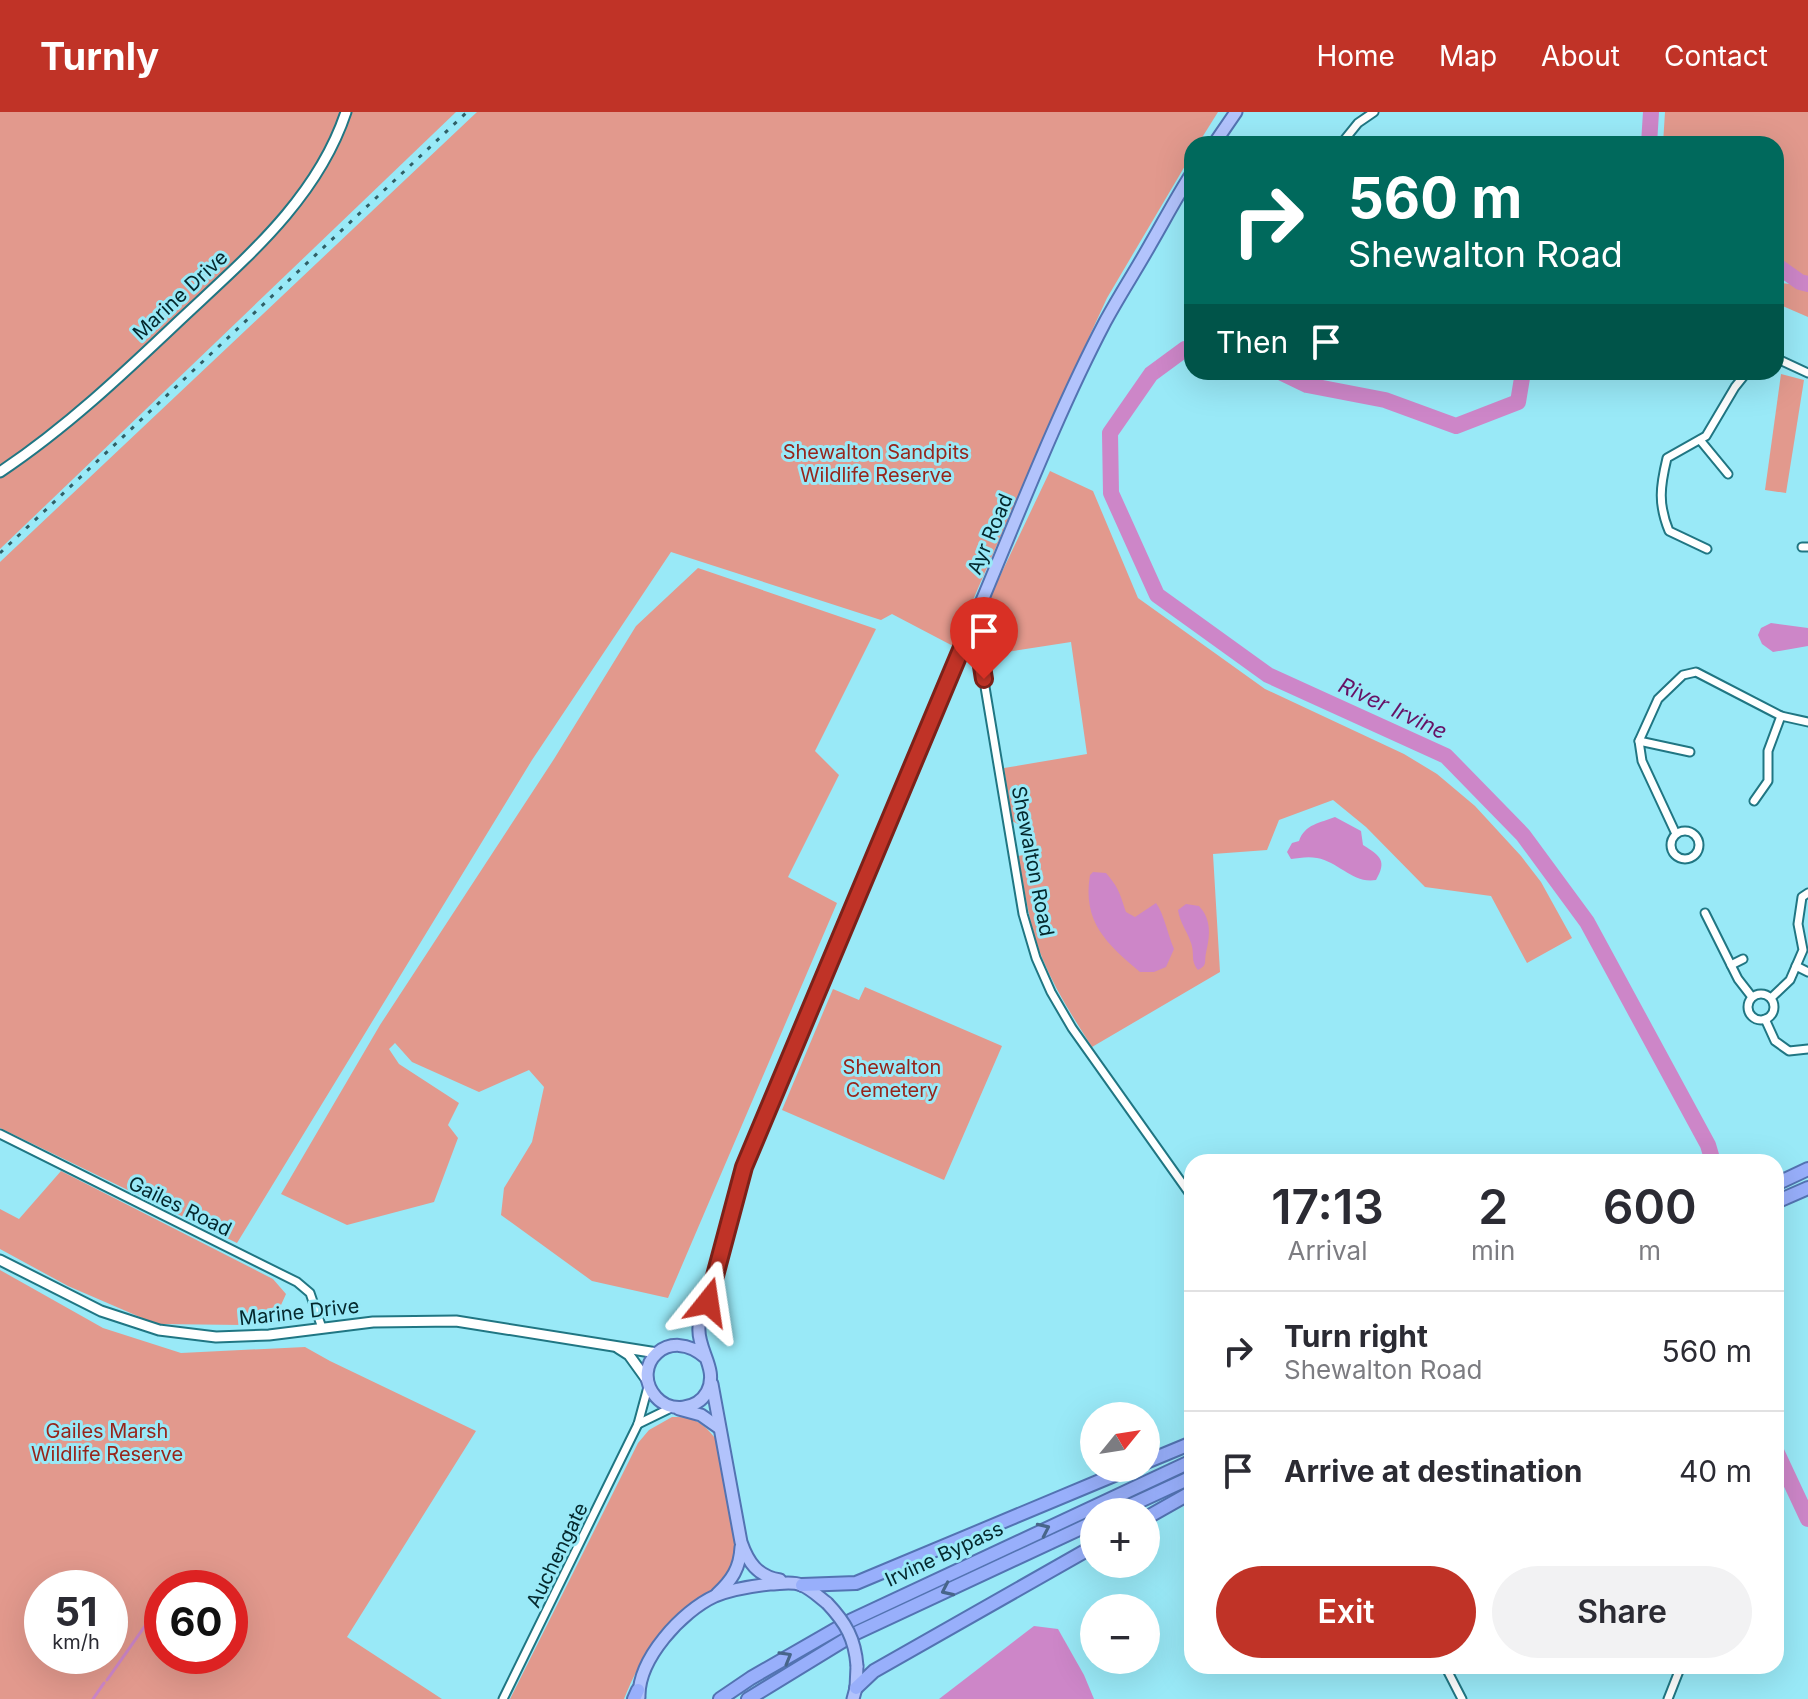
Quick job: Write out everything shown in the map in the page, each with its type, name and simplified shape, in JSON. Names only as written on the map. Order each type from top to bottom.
[{"type":"highway","points":[[1784,1180],[1808,1169]]},
{"type":"highway","points":[[1784,1198],[1808,1188]]},
{"type":"highway","points":[[1160,1456],[1184,1446]]},
{"type":"highway","name":"Irvine Bypass","points":[[720,1699],[852,1620],[1184,1465]]},
{"type":"highway","points":[[1146,1498],[1184,1481]]},
{"type":"highway","points":[[797,1584],[856,1583],[1098,1482]]},
{"type":"highway","points":[[1160,1510],[1184,1497]]},
{"type":"highway","name":"Irvine Bypass","points":[[748,1699],[856,1633],[1080,1529]]},
{"type":"highway","points":[[854,1694],[874,1671],[1080,1554]]},
{"type":"main road","points":[[1220,136],[1236,112]]},
{"type":"main road","name":"Ayr Road","points":[[699,1325],[744,1167],[1031,483],[1105,324],[1184,187]]},
{"type":"main road","points":[[718,1427],[701,1415],[657,1399],[648,1382],[650,1364],[661,1350],[699,1325],[710,1367],[718,1427],[746,1558],[755,1569],[771,1578],[797,1584],[827,1603],[848,1628],[855,1645],[857,1666],[854,1694]]},
{"type":"main road","points":[[661,1350],[679,1344],[690,1345],[706,1358]]},
{"type":"main road","points":[[674,1407],[696,1404],[706,1394],[711,1380]]},
{"type":"main road","points":[[637,1696],[650,1656],[663,1639],[730,1582],[740,1562],[741,1542]]},
{"type":"main road","points":[[713,1597],[753,1586],[797,1584]]},
{"type":"street","name":"Marine Drive","points":[[0,472],[39,447],[81,413],[280,223],[314,182],[338,137],[346,112]]},
{"type":"street","points":[[1347,136],[1358,123],[1374,112]]},
{"type":"street","points":[[1784,362],[1808,373]]},
{"type":"street","points":[[1707,549],[1669,531],[1661,510],[1661,483],[1667,458],[1706,436],[1741,380]]},
{"type":"street","points":[[1700,440],[1728,474]]},
{"type":"street","name":"Shewalton Road","points":[[968,633],[979,651],[1023,914],[1036,958],[1072,1028],[1184,1186]]},
{"type":"street","points":[[1676,834],[1642,761],[1639,741],[1658,699],[1683,675],[1696,672],[1781,716],[1808,722]]},
{"type":"street","points":[[1754,801],[1768,781],[1768,751],[1781,716]]},
{"type":"street","points":[[1639,741],[1690,752]]},
{"type":"street","points":[[1771,998],[1790,980],[1803,950],[1798,924],[1802,897],[1808,893]]},
{"type":"street","points":[[1705,913],[1738,979],[1752,997]]},
{"type":"street","points":[[1731,965],[1743,959]]},
{"type":"street","points":[[1796,966],[1808,972]]},
{"type":"street","points":[[1761,993],[1771,998],[1773,1012],[1765,1019],[1756,1019],[1750,1014],[1748,1005],[1752,997],[1761,993]]},
{"type":"street","points":[[1765,1019],[1775,1041],[1789,1051],[1808,1049]]},
{"type":"street","name":"Gailes Road","points":[[0,1134],[297,1282],[310,1293],[322,1328]]},
{"type":"street","name":"Marine Drive","points":[[0,1260],[101,1311],[159,1330],[216,1337],[269,1335],[373,1322],[456,1321],[614,1346],[661,1350]]},
{"type":"street","points":[[614,1346],[629,1355],[648,1382]]},
{"type":"street","name":"Auchengate","points":[[503,1699],[638,1424],[648,1382]]},
{"type":"street","points":[[638,1424],[674,1407]]},
{"type":"street","points":[[1449,1674],[1462,1699]]},
{"type":"street","points":[[1668,1699],[1678,1674]]},
{"type":"green space","points":[[0,112],[456,112],[0,549]]},
{"type":"green space","name":"Shewalton Sandpits Wildlife Reserve","points":[[477,112],[1218,112],[1203,136],[1184,136],[1184,168],[1107,298],[953,646],[892,614],[881,620],[671,552],[532,760],[237,1243],[0,1128],[0,562]]},
{"type":"green space","points":[[1665,112],[1808,112],[1808,279],[1794,274],[1784,266],[1784,136],[1664,136]]},
{"type":"green space","points":[[1784,283],[1808,286],[1808,317],[1784,306]]},
{"type":"green space","points":[[1784,375],[1804,380],[1786,493],[1765,490],[1780,380],[1784,380]]},
{"type":"green space","points":[[1050,471],[1093,491],[1138,598],[1265,689],[1404,754],[1437,774],[1475,806],[1521,856],[1541,882],[1572,938],[1527,963],[1491,896],[1425,887],[1366,827],[1333,800],[1279,820],[1267,850],[1213,854],[1220,972],[1092,1047],[1054,983],[1034,935],[1018,856],[1029,854],[1026,828],[1012,821],[1004,768],[1087,754],[1071,642],[988,655],[986,639],[991,595]]},
{"type":"green space","points":[[698,568],[876,629],[815,751],[839,775],[788,877],[837,903],[668,1298],[592,1281],[501,1215],[504,1188],[532,1142],[544,1087],[529,1070],[479,1092],[412,1062],[395,1043],[389,1049],[399,1064],[459,1103],[448,1125],[458,1138],[434,1202],[347,1225],[281,1194],[380,1025],[554,759],[636,626]]},
{"type":"green space","name":"Shewalton Cemetery","points":[[865,987],[1002,1046],[944,1180],[782,1110],[833,989],[859,1000]]},
{"type":"green space","points":[[61,1171],[273,1279],[286,1294],[281,1305],[243,1325],[156,1324],[68,1286],[0,1249],[0,1209],[19,1219]]},
{"type":"green space","name":"Gailes Marsh Wildlife Reserve","points":[[0,1270],[103,1328],[181,1353],[305,1347],[476,1431],[347,1637],[442,1699],[0,1699]]},
{"type":"green space","points":[[672,1417],[696,1421],[715,1438],[734,1533],[733,1561],[729,1573],[712,1593],[660,1634],[640,1665],[624,1699],[510,1699],[638,1443],[649,1430]]},
{"type":"shaded area","points":[[1771,623],[1808,628],[1808,646],[1773,652],[1762,644],[1758,635],[1761,628]]},
{"type":"shaded area","points":[[1335,817],[1361,831],[1363,845],[1380,860],[1381,868],[1376,880],[1360,879],[1317,858],[1291,859],[1287,852],[1292,843],[1299,841],[1309,828]]},
{"type":"shaded area","points":[[1093,872],[1106,873],[1119,891],[1126,912],[1135,917],[1156,903],[1174,949],[1166,967],[1154,972],[1140,972],[1117,952],[1100,931],[1088,892]]},
{"type":"shaded area","points":[[1186,904],[1199,906],[1208,923],[1205,963],[1198,970],[1178,910]]},
{"type":"shaded area","points":[[1034,1626],[1058,1629],[1094,1699],[939,1699]]},
{"type":"waterway","name":"River Irvine","points":[[1650,136],[1651,112]]},
{"type":"waterway","points":[[1784,271],[1808,284]]},
{"type":"waterway","name":"River Irvine","points":[[1184,350],[1151,374],[1110,433],[1111,493],[1157,595],[1268,675],[1446,756],[1523,835],[1587,922],[1711,1154]]},
{"type":"waterway","name":"River Irvine","points":[[1297,380],[1307,385],[1385,400],[1456,426],[1518,402],[1522,380]]},
{"type":"waterway","name":"River Irvine","points":[[1784,1468],[1808,1519]]},
{"type":"waterway","points":[[107,1680],[144,1627]]},
{"type":"waterway","points":[[93,1699],[104,1683]]},
{"type":"railway","points":[[0,553],[467,112]]},
{"type":"route","points":[[708,1302],[744,1167],[968,633],[979,651],[984,679]]}]
